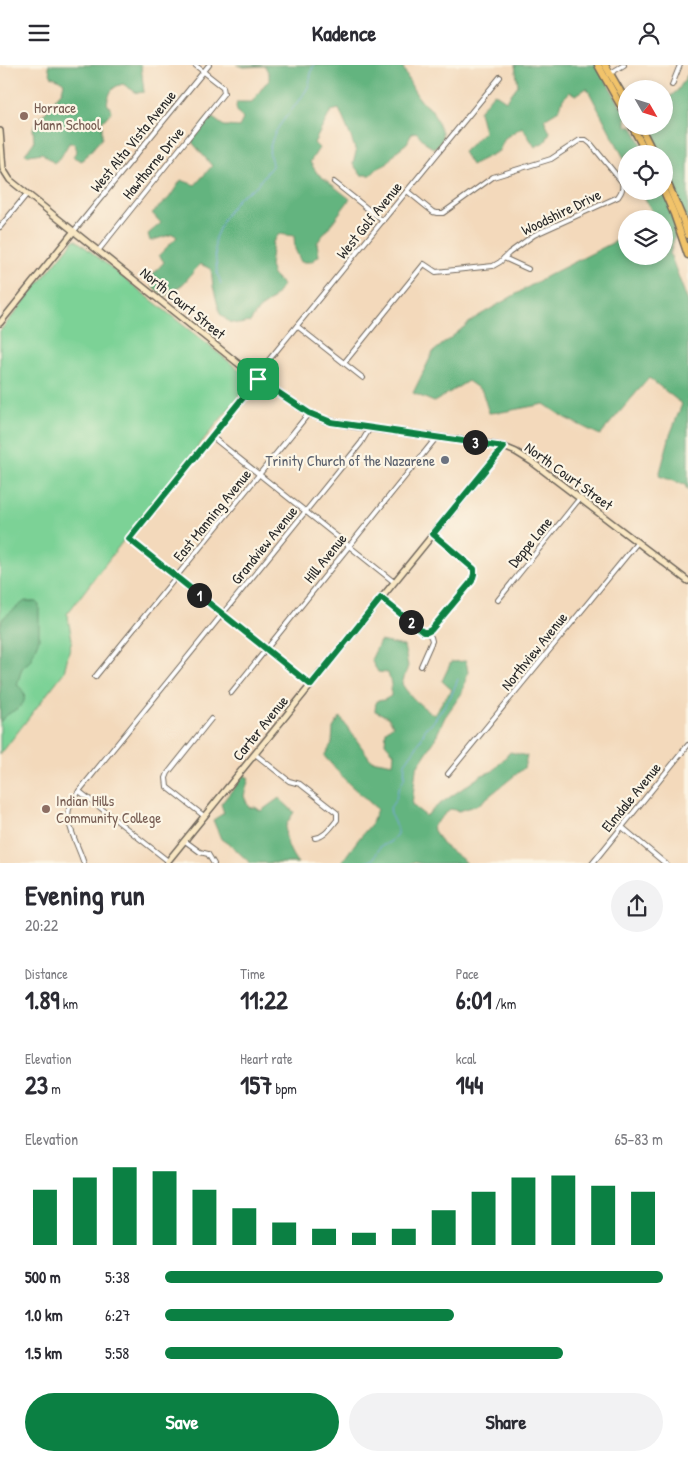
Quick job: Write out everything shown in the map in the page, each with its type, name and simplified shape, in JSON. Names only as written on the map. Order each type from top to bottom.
[{"type":"highway","points":[[598,65],[618,89]]},
{"type":"highway","points":[[605,65],[618,97]]},
{"type":"highway","points":[[673,198],[688,235]]},
{"type":"highway","points":[[668,200],[688,255]]},
{"type":"main road","name":"North Court Street","points":[[0,131],[1,159],[6,175],[27,194],[256,378],[309,413],[331,422],[468,441],[504,447],[516,452],[528,459],[688,581]]},
{"type":"main road","points":[[0,323],[74,231]]},
{"type":"main road","name":"Carter Avenue","points":[[167,863],[504,447]]},
{"type":"street","points":[[195,65],[204,72]]},
{"type":"street","name":"West Alta Vista Avenue","points":[[74,231],[209,65]]},
{"type":"street","points":[[608,75],[624,65]]},
{"type":"street","points":[[673,82],[680,65]]},
{"type":"street","name":"Hawthorne Drive","points":[[98,251],[224,93],[219,83],[204,72]]},
{"type":"street","name":"West Golf Avenue","points":[[176,577],[129,539],[297,326],[500,77]]},
{"type":"street","name":"Woodshire Drive","points":[[344,363],[424,264],[436,272],[493,266],[534,235],[618,197],[623,191],[622,182],[591,144],[586,140],[580,140],[552,159],[493,177],[443,213],[433,212],[407,191]]},
{"type":"street","points":[[334,183],[382,221]]},
{"type":"street","points":[[0,227],[27,194]]},
{"type":"street","points":[[504,258],[528,269]]},
{"type":"street","points":[[297,326],[363,378]]},
{"type":"street","name":"East Manning Avenue","points":[[95,677],[309,413]]},
{"type":"street","name":"Grandview Avenue","points":[[84,863],[69,818],[69,810],[79,791],[360,443],[370,428]]},
{"type":"street","points":[[211,437],[394,582]]},
{"type":"street","name":"Hill Avenue","points":[[231,693],[436,438]]},
{"type":"street","name":"Deppe Lane","points":[[498,600],[580,498]]},
{"type":"street","points":[[427,632],[447,612],[472,581],[474,574],[474,569],[471,565],[433,534]]},
{"type":"street","name":"Northview Avenue","points":[[448,774],[637,543]]},
{"type":"street","points":[[176,577],[311,685]]},
{"type":"street","points":[[381,598],[431,637],[432,641],[421,666]]},
{"type":"street","points":[[204,816],[167,787],[166,778],[211,719]]},
{"type":"street","name":"Elmdale Avenue","points":[[592,863],[688,745]]},
{"type":"street","points":[[255,754],[289,781],[300,783],[336,813],[337,820],[320,838],[315,838]]},
{"type":"street","points":[[79,791],[167,863]]},
{"type":"street","points":[[622,827],[666,863]]},
{"type":"street","points":[[185,841],[200,852],[208,854],[214,863]]},
{"type":"green space","points":[[48,65],[141,65],[144,92],[137,93],[123,84],[113,88],[107,103],[112,111],[102,122],[102,138],[82,161],[73,157],[77,150],[74,143],[69,143],[61,157],[54,163],[42,153],[25,154],[34,142],[33,128],[38,119],[46,112],[62,91],[64,83],[51,76]]},
{"type":"green space","points":[[237,65],[402,65],[414,90],[426,106],[432,110],[442,132],[442,140],[433,148],[416,132],[412,133],[407,143],[385,165],[378,168],[371,175],[361,175],[353,164],[356,152],[339,109],[331,111],[314,143],[319,148],[310,162],[317,173],[350,199],[317,243],[319,256],[311,262],[301,262],[295,249],[294,236],[279,234],[273,242],[270,266],[273,275],[283,285],[271,301],[259,309],[250,322],[239,324],[229,322],[220,314],[211,269],[200,264],[183,284],[166,296],[155,289],[148,280],[164,262],[159,255],[177,237],[173,234],[150,241],[148,234],[161,223],[152,213],[169,198],[181,180],[195,185],[212,166],[192,142],[204,122],[210,116],[224,126],[239,127],[243,119],[237,111],[237,102],[252,102],[269,81],[269,74],[265,66],[243,67]]},
{"type":"green space","points":[[515,65],[597,65],[618,101],[618,135],[637,135],[642,145],[618,145],[618,147],[587,88],[576,95],[570,92],[563,99],[559,110],[544,119],[550,132],[546,141],[535,147],[522,127],[505,138],[499,151],[471,165],[463,152],[484,132],[479,111],[494,93],[506,101],[518,85]]},
{"type":"green space","points":[[688,74],[688,224],[673,191],[673,145],[652,145],[647,135],[673,135],[673,94],[678,90]]},
{"type":"green space","points":[[646,200],[668,200],[672,210],[651,210]]},
{"type":"green space","points":[[673,213],[678,225],[673,243]]},
{"type":"green space","points":[[75,239],[252,380],[143,515],[67,614],[72,639],[64,672],[0,755],[0,331]]},
{"type":"green space","points":[[618,240],[618,265],[673,265],[673,262],[688,302],[688,491],[685,485],[659,476],[670,435],[682,404],[649,378],[600,435],[565,418],[544,404],[489,413],[482,391],[468,381],[434,402],[413,393],[433,352],[475,318],[547,276]]},
{"type":"green space","points":[[25,601],[36,602],[39,605],[39,639],[30,661],[22,668],[17,685],[24,693],[23,703],[0,722],[0,627],[3,618]]},
{"type":"green space","points":[[380,641],[404,646],[408,666],[402,684],[416,701],[434,715],[452,690],[442,681],[451,662],[466,661],[468,672],[462,693],[445,717],[433,743],[416,769],[412,805],[426,816],[437,806],[482,775],[493,771],[510,752],[527,756],[524,768],[478,805],[459,811],[450,809],[432,827],[442,844],[466,863],[341,863],[372,823],[377,809],[348,783],[324,756],[332,743],[333,728],[340,717],[371,760],[393,764],[394,753],[385,743],[386,731],[393,725],[388,717],[375,711],[376,701],[384,700],[391,696],[391,684],[388,673],[378,672],[371,660]]},
{"type":"green space","points":[[244,775],[249,778],[244,796],[249,808],[255,807],[261,811],[279,798],[294,812],[285,831],[290,851],[298,863],[250,863],[221,839],[213,820],[224,813],[221,804]]},
{"type":"waterway","points":[[221,284],[217,272],[215,238],[226,215],[239,197],[256,186],[272,166],[270,150],[276,130],[308,87],[314,65]]},
{"type":"waterway","points":[[363,863],[373,860],[380,847],[390,842],[397,834],[397,828],[390,808],[404,779],[405,763],[421,740],[426,727],[431,725],[451,696],[458,679]]},
{"type":"place","name":"Horrace Mann School","points":[[24,116]]},
{"type":"place","name":"Trinity Church of the Nazarene","points":[[445,460]]},
{"type":"place","name":"Indian Hills Community College","points":[[46,809]]},
{"type":"route","points":[[258,379],[309,413],[331,422],[504,447],[433,534],[474,569],[472,581],[447,612],[431,630],[423,632],[381,598],[311,685],[129,539],[258,379]]}]
